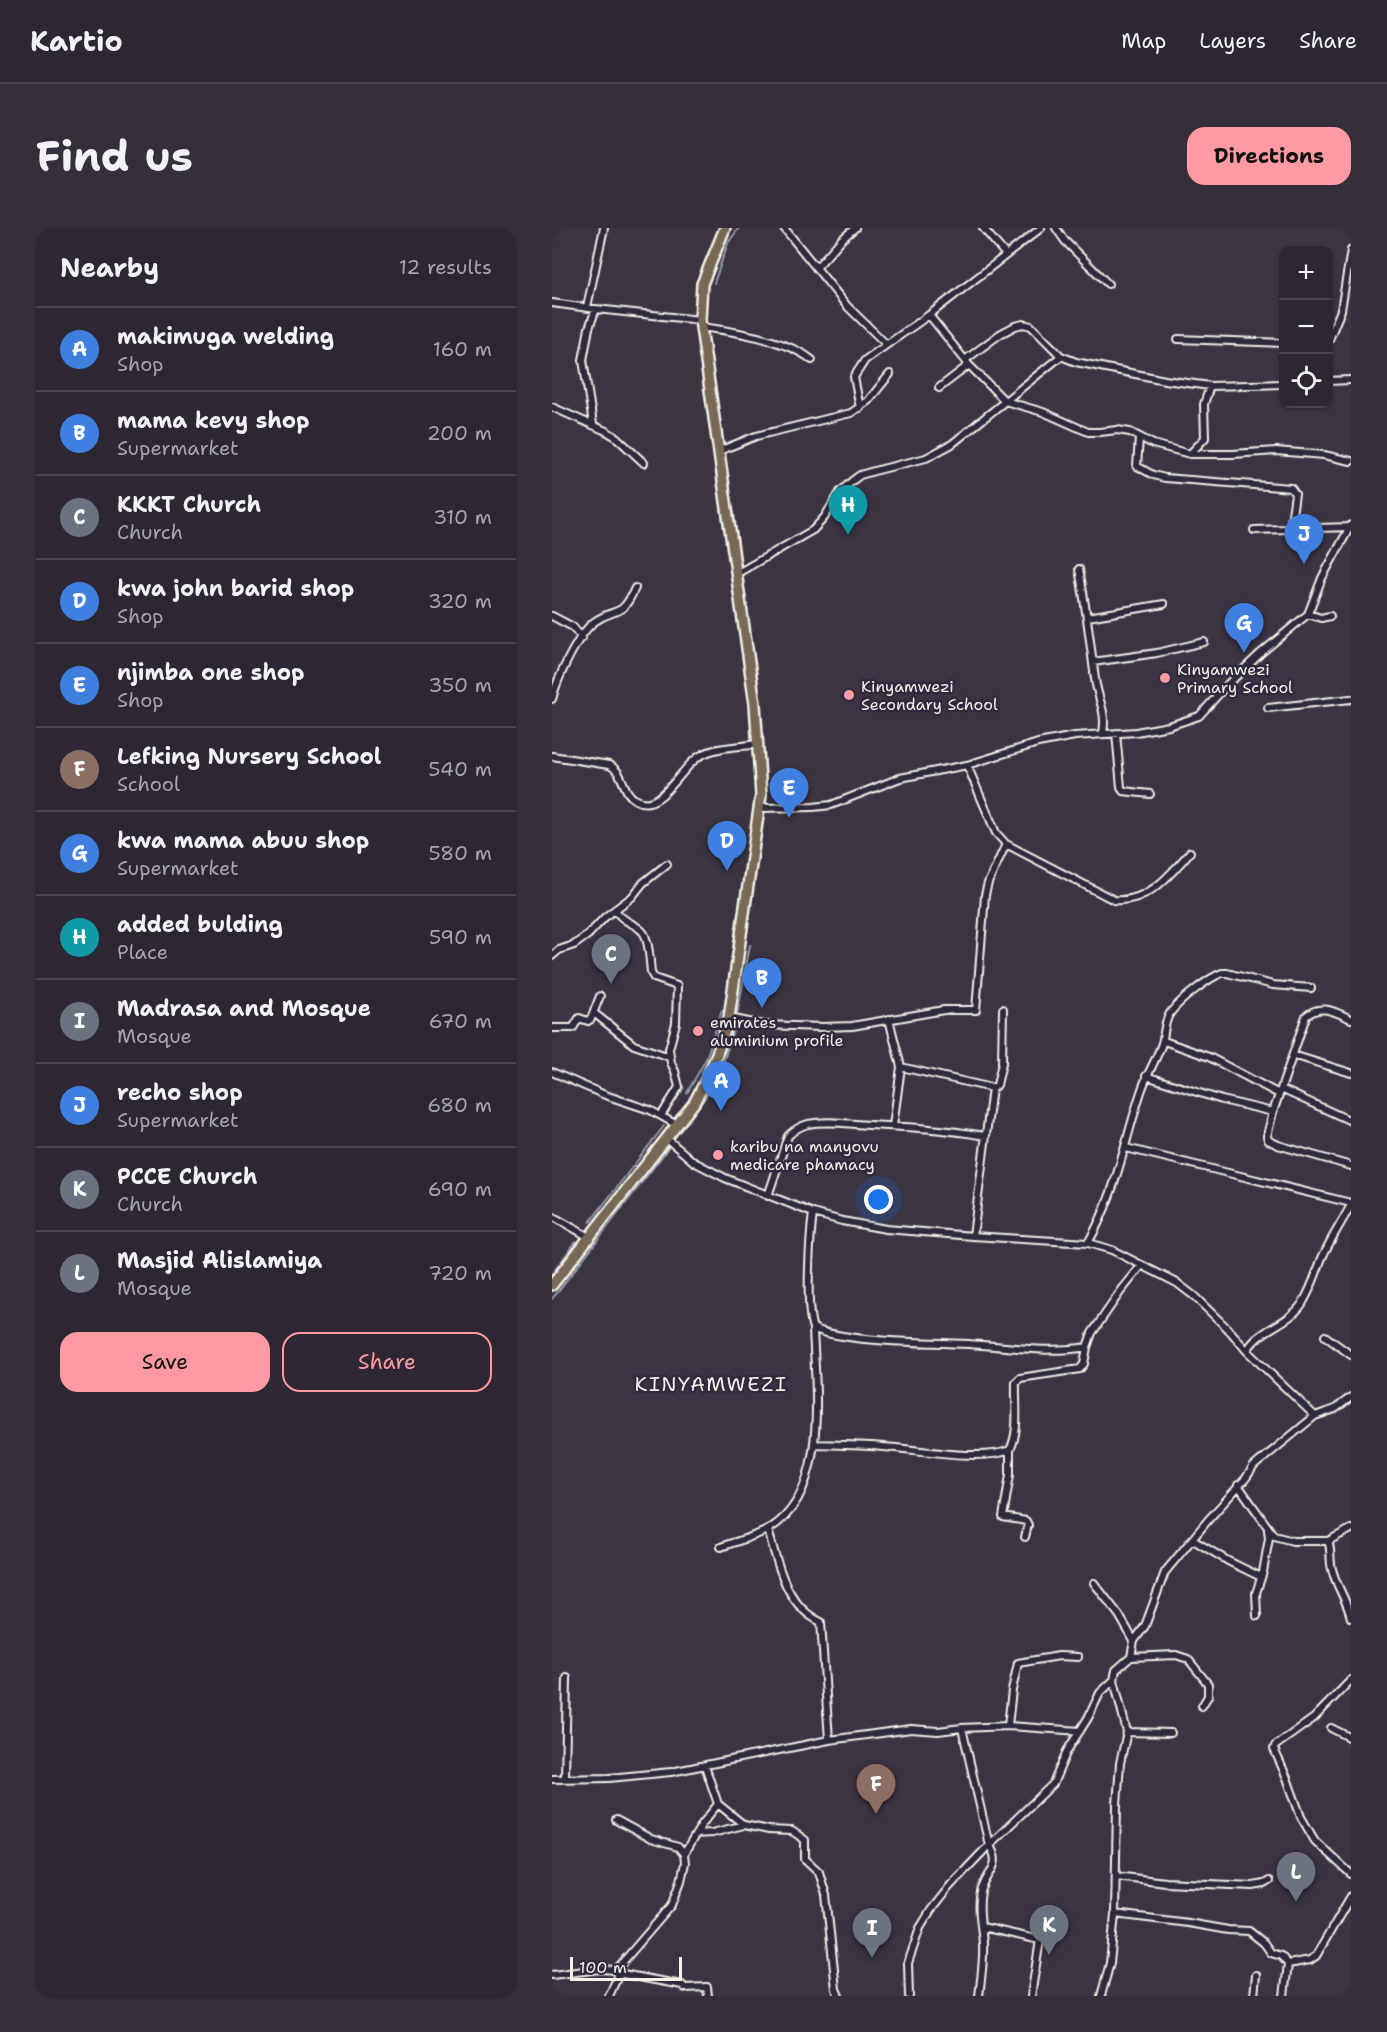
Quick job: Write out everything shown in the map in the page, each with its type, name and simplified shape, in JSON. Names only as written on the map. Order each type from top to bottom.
[{"type":"main road","points":[[552,1285],[694,1103],[719,1053],[729,1018],[762,795],[755,704],[700,323],[702,284],[725,228]]},
{"type":"street","points":[[587,307],[604,228]]},
{"type":"street","points":[[784,228],[847,306],[886,344]]},
{"type":"street","points":[[816,268],[855,228]]},
{"type":"street","points":[[983,228],[1006,255]]},
{"type":"street","points":[[860,408],[855,384],[856,372],[865,360],[929,315],[1041,228]]},
{"type":"street","points":[[1056,228],[1065,242],[1108,284]]},
{"type":"street","points":[[1333,331],[1341,310],[1351,250]]},
{"type":"street","points":[[552,303],[700,323],[756,337],[803,353],[812,360]]},
{"type":"street","points":[[593,424],[583,360],[589,328],[596,309]]},
{"type":"street","points":[[929,315],[967,362],[1005,401],[1050,414],[1088,432],[1124,430],[1166,449],[1190,454],[1276,451],[1324,454],[1351,461]]},
{"type":"street","points":[[939,388],[1000,334],[1023,324],[1031,326],[1061,356],[1076,362],[1165,380],[1210,386],[1279,384]]},
{"type":"street","points":[[1178,339],[1279,343]]},
{"type":"street","points":[[736,574],[818,525],[840,492],[860,475],[926,458],[952,444],[1061,356]]},
{"type":"street","points":[[719,451],[742,440],[833,418],[860,408],[890,374]]},
{"type":"street","points":[[1333,381],[1351,380]]},
{"type":"street","points":[[1190,454],[1204,440],[1204,404],[1210,386]]},
{"type":"street","points":[[552,407],[616,436],[644,464]]},
{"type":"street","points":[[1139,438],[1137,466],[1153,475],[1165,478],[1291,488],[1295,494],[1290,529]]},
{"type":"street","points":[[1254,530],[1351,526]]},
{"type":"street","points":[[760,808],[831,805],[900,778],[968,765],[1038,743],[1075,736],[1136,732],[1168,726],[1199,716],[1261,653],[1308,614],[1322,578],[1351,526]]},
{"type":"street","points":[[1079,569],[1088,617],[1096,687],[1105,716],[1103,733]]},
{"type":"street","points":[[552,699],[563,668],[586,630],[596,621],[626,607],[635,588]]},
{"type":"street","points":[[1088,617],[1164,604]]},
{"type":"street","points":[[1308,614],[1321,618],[1330,616]]},
{"type":"street","points":[[552,616],[573,627],[582,639]]},
{"type":"street","points":[[1094,662],[1157,653],[1204,642]]},
{"type":"street","points":[[552,677],[563,668]]},
{"type":"street","points":[[1268,708],[1351,699]]},
{"type":"street","points":[[1116,733],[1121,787],[1124,791],[1135,794],[1150,794]]},
{"type":"street","points":[[552,756],[616,768],[628,794],[642,803],[658,799],[687,766],[703,754],[759,744]]},
{"type":"street","points":[[968,765],[996,833],[1006,844],[1114,900],[1124,901],[1152,890],[1190,852]]},
{"type":"street","points":[[729,1018],[764,1025],[852,1026],[944,1011],[976,1010],[985,896],[988,883],[1006,844]]},
{"type":"street","points":[[552,956],[559,950],[580,941],[667,864]]},
{"type":"street","points":[[616,911],[622,919],[641,930],[646,936],[651,973],[654,978],[677,986],[676,1023],[669,1057],[679,1087],[662,1116]]},
{"type":"street","points":[[1088,1243],[1115,1182],[1146,1076],[1164,1041],[1166,1022],[1174,1009],[1216,975],[1227,973],[1273,985],[1311,988]]},
{"type":"street","points":[[552,1028],[573,1028],[579,1018],[588,1021],[594,1013],[600,996]]},
{"type":"street","points":[[901,1067],[992,1088],[998,1085],[1002,1063],[1003,1009]]},
{"type":"street","points":[[1351,1019],[1329,1009],[1312,1010],[1306,1016],[1267,1136],[1271,1143],[1351,1166]]},
{"type":"street","points":[[594,1013],[634,1045],[669,1057]]},
{"type":"street","points":[[889,1019],[901,1067],[893,1126]]},
{"type":"street","points":[[1164,1041],[1209,1057],[1280,1092],[1351,1121]]},
{"type":"street","points":[[1293,1055],[1351,1073]]},
{"type":"street","points":[[552,1073],[650,1110],[677,1125]]},
{"type":"street","points":[[1146,1076],[1222,1100],[1273,1112]]},
{"type":"street","points":[[973,1236],[992,1088]]},
{"type":"street","points":[[768,1196],[788,1136],[799,1127],[823,1123],[893,1126],[953,1130],[985,1136]]},
{"type":"street","points":[[666,1138],[694,1162],[768,1196],[842,1221],[886,1229],[1088,1243],[1112,1250],[1177,1283],[1194,1296],[1231,1332],[1247,1352],[1314,1416]]},
{"type":"street","points":[[1126,1148],[1351,1204],[1323,1256],[1302,1304],[1286,1319],[1251,1343],[1247,1352]]},
{"type":"street","points":[[721,1547],[768,1530],[781,1519],[802,1490],[814,1444],[817,1390],[810,1315],[813,1213]]},
{"type":"street","points":[[552,1216],[589,1238]]},
{"type":"street","points":[[1025,1537],[1028,1525],[1026,1521],[1003,1516],[1010,1475],[1010,1450],[1016,1424],[1018,1380],[1080,1369],[1084,1364],[1092,1333],[1121,1291],[1142,1266]]},
{"type":"street","points":[[813,1328],[821,1332],[866,1340],[967,1344],[1056,1351],[1087,1347]]},
{"type":"street","points":[[1325,1336],[1351,1355]]},
{"type":"street","points":[[1131,1657],[1134,1641],[1145,1626],[1165,1572],[1238,1485],[1264,1456],[1292,1436],[1314,1416],[1335,1409],[1351,1397]]},
{"type":"street","points":[[814,1444],[978,1455],[996,1455],[1010,1450]]},
{"type":"street","points":[[1238,1485],[1274,1536],[1283,1539],[1328,1541],[1351,1528]]},
{"type":"street","points":[[1257,1616],[1256,1593],[1269,1538],[1268,1529]]},
{"type":"street","points":[[768,1530],[791,1597],[808,1616],[820,1622],[829,1740]]},
{"type":"street","points":[[1193,1540],[1261,1577]]},
{"type":"street","points":[[1328,1541],[1331,1567],[1351,1617]]},
{"type":"street","points":[[1094,1583],[1119,1615],[1134,1641]]},
{"type":"street","points":[[1101,1996],[1110,1963],[1115,1914],[1117,1806],[1120,1763],[1127,1732],[1114,1680],[1116,1670],[1131,1657],[1176,1655],[1188,1659],[1208,1684],[1208,1696],[1202,1706]]},
{"type":"street","points":[[1008,1726],[1018,1663],[1059,1656],[1078,1657]]},
{"type":"street","points":[[565,1778],[567,1678]]},
{"type":"street","points":[[909,1996],[908,1963],[920,1928],[931,1910],[988,1845],[1053,1784],[1067,1751],[1094,1708],[1100,1693],[1114,1680]]},
{"type":"street","points":[[1351,1680],[1314,1718],[1274,1749],[1301,1817],[1315,1841],[1351,1874]]},
{"type":"street","points":[[552,1779],[609,1778],[670,1772],[829,1740],[911,1730],[938,1731],[1008,1726],[1080,1731]]},
{"type":"street","points":[[962,1728],[988,1845],[996,1858],[981,1889],[983,1947],[979,1996]]},
{"type":"street","points":[[1331,1728],[1351,1738]]},
{"type":"street","points":[[1127,1732],[1171,1733]]},
{"type":"street","points":[[705,1766],[718,1804],[744,1825]]},
{"type":"street","points":[[609,1996],[617,1978],[617,1971],[672,1905],[683,1872],[684,1854],[702,1824],[718,1804]]},
{"type":"street","points":[[616,1820],[651,1839],[678,1847],[684,1854]]},
{"type":"street","points":[[696,1834],[712,1833],[744,1825],[768,1830],[792,1831],[804,1840],[805,1859],[819,1872],[826,1895],[836,1989],[839,1996]]},
{"type":"street","points":[[1116,1876],[1165,1882],[1253,1886],[1269,1881]]},
{"type":"street","points":[[1288,1964],[1310,1960],[1316,1956],[1351,1896]]},
{"type":"street","points":[[1115,1914],[1249,1931],[1264,1943],[1271,1953],[1281,1956],[1288,1964],[1284,1996]]},
{"type":"street","points":[[982,1927],[1040,1940],[1032,1996]]},
{"type":"street","points":[[552,1975],[600,1969],[617,1971],[682,1985],[685,1988],[707,1987],[708,1996]]},
{"type":"street","points":[[1254,1996],[1256,1975]]},
{"type":"waterway","points":[[714,283],[728,243],[739,228]]},
{"type":"waterway","points":[[737,1015],[750,945]]},
{"type":"waterway","points":[[687,1093],[706,1059],[722,1010]]},
{"type":"waterway","points":[[686,1124],[712,1088],[722,1067],[736,1020]]},
{"type":"waterway","points":[[590,1222],[664,1126]]},
{"type":"waterway","points":[[552,1299],[670,1146]]},
{"type":"waterway","points":[[552,1274],[576,1241]]},
{"type":"place","name":"added bulding","points":[[848,535]]},
{"type":"place","name":"recho shop","points":[[1304,564]]},
{"type":"place","name":"kwa mama abuu shop","points":[[1244,653]]},
{"type":"place","name":"Kinyamwezi Primary School","points":[[1165,678]]},
{"type":"place","name":"Kinyamwezi Secondary School","points":[[849,695]]},
{"type":"place","name":"njimba one shop","points":[[789,818]]},
{"type":"place","name":"kwa john barid shop","points":[[727,871]]},
{"type":"place","name":"KKKT Church","points":[[611,984]]},
{"type":"place","name":"mama kevy shop","points":[[762,1008]]},
{"type":"place","name":"emirates aluminium profile","points":[[698,1031]]},
{"type":"place","name":"makimuga welding","points":[[721,1111]]},
{"type":"place","name":"karibu na manyovu medicare phamacy","points":[[718,1155]]},
{"type":"place","name":"Lefking Nursery School","points":[[876,1814]]},
{"type":"place","name":"Masjid Alislamiya","points":[[1296,1902]]},
{"type":"place","name":"PCCE Church","points":[[1049,1955]]},
{"type":"place","name":"Madrasa and Mosque","points":[[872,1958]]},
{"type":"district","name":"KINYAMWEZI","points":[[711,1384]]}]
